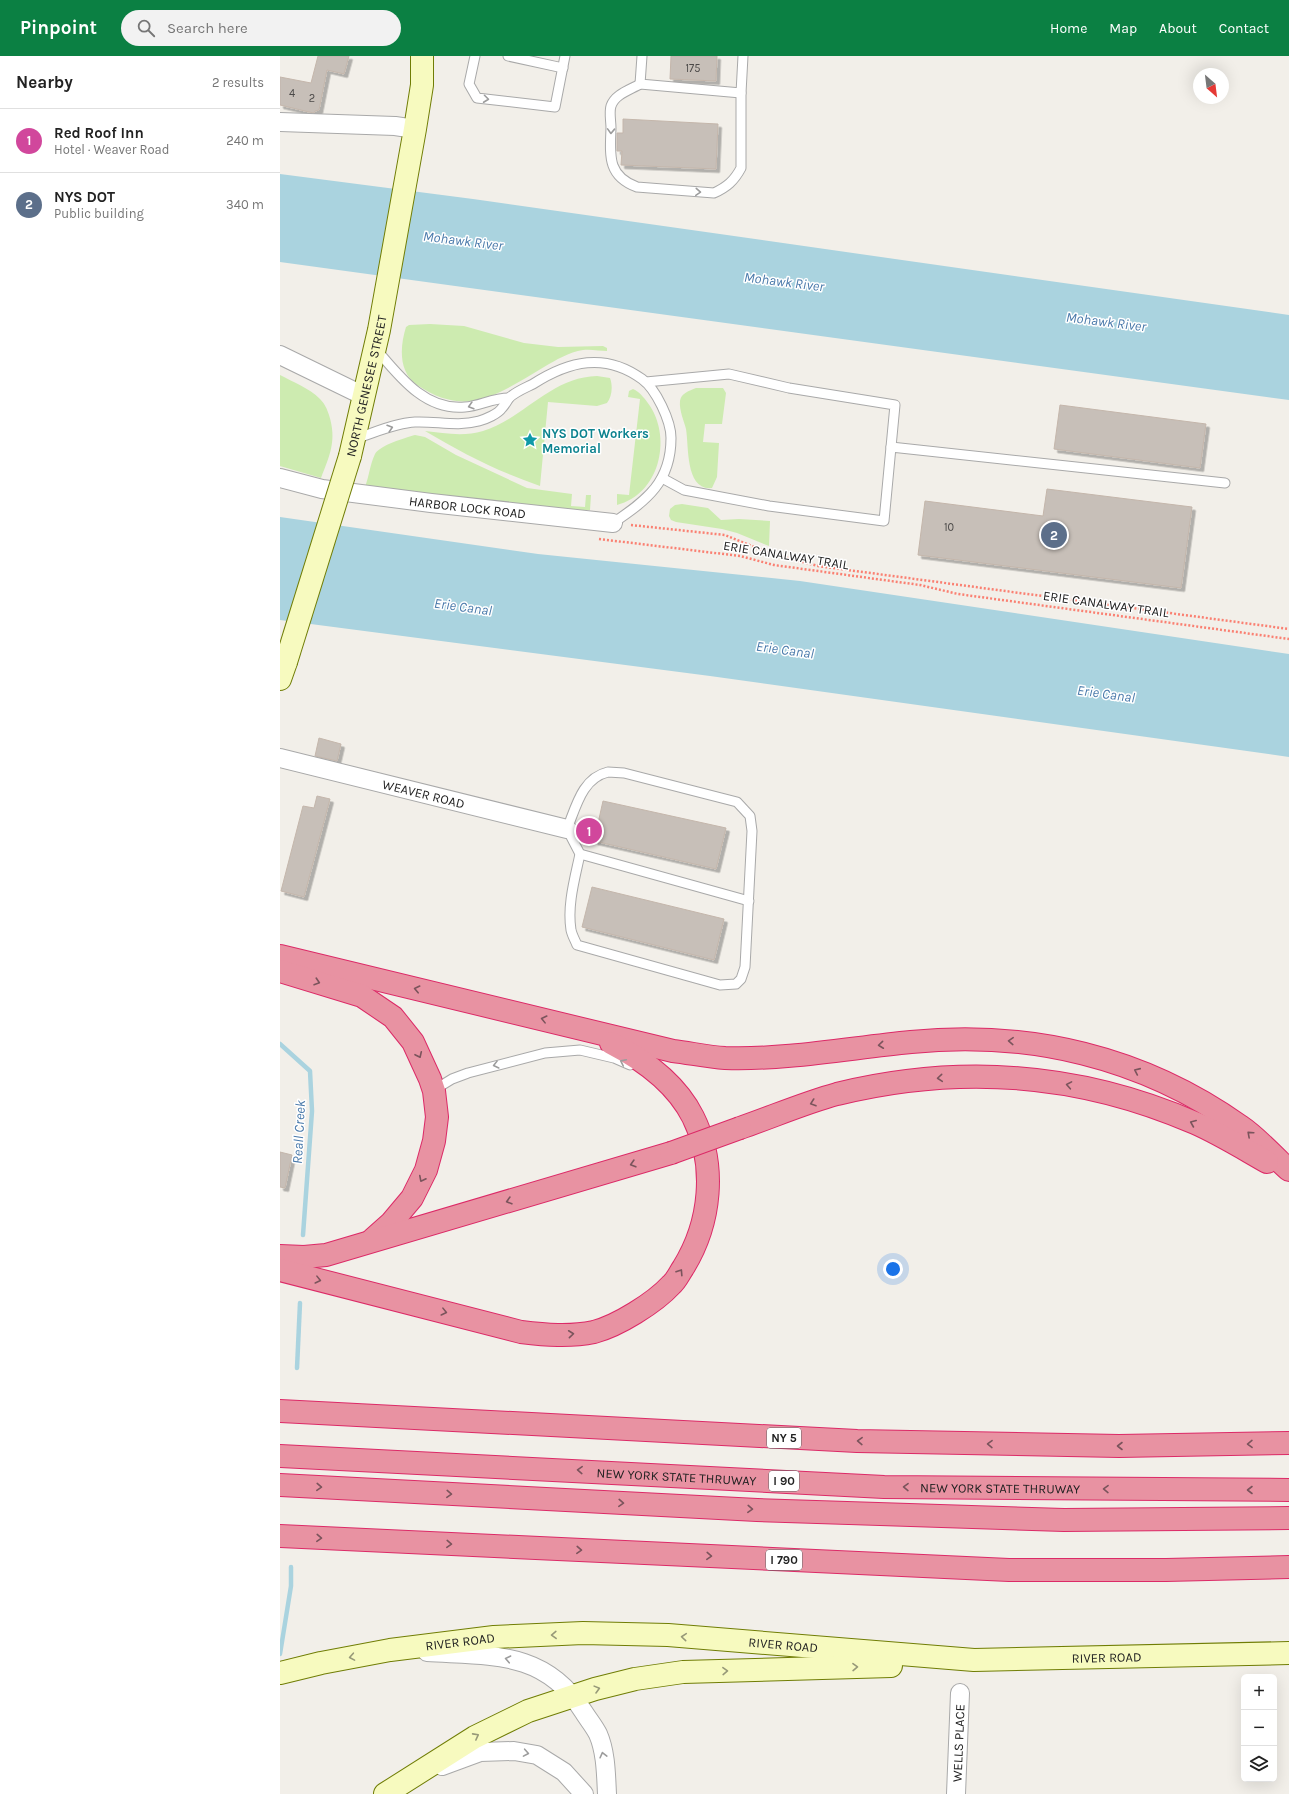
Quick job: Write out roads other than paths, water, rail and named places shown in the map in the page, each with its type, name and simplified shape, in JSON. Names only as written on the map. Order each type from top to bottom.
[{"type":"highway","points":[[280,956],[673,1051],[724,1058],[776,1057],[912,1042],[969,1038],[1019,1041],[1066,1049],[1121,1064],[1192,1095],[1241,1127],[1289,1170]]},
{"type":"highway","points":[[280,971],[362,996],[392,1017],[413,1042],[430,1078],[434,1091],[438,1117],[434,1141],[426,1170],[412,1198],[391,1223],[371,1241]]},
{"type":"highway","points":[[280,1270],[521,1332],[555,1336],[594,1332],[618,1324],[651,1304],[672,1284],[692,1253],[706,1213],[708,1177],[706,1153],[693,1117],[680,1096],[657,1071],[632,1054],[582,1028]]},
{"type":"highway","points":[[280,1256],[304,1257],[326,1255],[671,1153],[836,1095],[894,1082],[954,1076],[1026,1078],[1071,1085],[1119,1095],[1196,1123],[1289,1175]]},
{"type":"highway","name":"NY 5","points":[[280,1411],[857,1441],[1119,1446],[1289,1443]]},
{"type":"highway","name":"NEW YORK STATE THRUWAY","points":[[280,1456],[884,1487],[1289,1490]]},
{"type":"highway","name":"I 90","points":[[280,1485],[757,1510],[1048,1520],[1289,1518]]},
{"type":"highway","name":"I 790","points":[[280,1536],[1009,1570],[1289,1567]]},
{"type":"main road","name":"NORTH GENESEE STREET","points":[[283,671],[351,447],[377,339],[422,85],[422,56]]},
{"type":"main road","name":"NORTH GENESEE STREET","points":[[422,85],[434,56]]},
{"type":"main road","name":"RIVER ROAD","points":[[285,1672],[321,1662],[390,1650],[494,1637],[583,1633],[668,1635],[974,1660],[1289,1653]]},
{"type":"main road","points":[[390,1790],[475,1737],[528,1711],[635,1679],[683,1672],[926,1665],[974,1660]]},
{"type":"street","points":[[280,122],[395,126],[415,129]]},
{"type":"street","points":[[280,355],[364,396]]},
{"type":"street","name":"HARBOR LOCK ROAD","points":[[280,478],[322,489],[431,503],[613,523]]},
{"type":"street","name":"WEAVER ROAD","points":[[280,758],[567,829]]},
{"type":"street","points":[[390,1650],[495,1656],[520,1661],[540,1669],[554,1677],[574,1696],[598,1735],[606,1766],[607,1794]]},
{"type":"street","name":"WELLS PLACE","points":[[956,1794],[960,1693]]},
{"type":"street","points":[[390,1790],[459,1758],[480,1752],[514,1751],[537,1755],[564,1772],[584,1794]]},
{"type":"lane","points":[[475,56],[469,84],[477,98],[555,107],[565,56]]},
{"type":"lane","points":[[508,56],[563,68]]},
{"type":"lane","points":[[640,84],[642,56]]},
{"type":"lane","points":[[741,93],[640,84],[620,95],[611,106],[610,159],[616,173],[627,184],[637,187],[714,193],[726,188],[735,179],[741,168],[741,93],[743,56]]},
{"type":"lane","points":[[377,339],[397,375],[430,401],[442,406],[465,408],[496,398],[509,398]]},
{"type":"lane","points":[[351,447],[399,425],[416,422],[453,425],[479,421],[501,410],[509,398],[551,372],[573,364],[597,363],[629,370],[646,382],[660,402],[671,431],[671,452],[662,478],[648,497],[636,508],[613,523]]},
{"type":"lane","points":[[646,382],[729,374],[789,388],[895,405],[884,521],[769,506],[684,490],[662,478]]},
{"type":"lane","points":[[891,447],[1225,483]]},
{"type":"lane","points":[[608,772],[624,773],[737,802],[750,816],[752,830],[745,967],[741,978],[736,984],[720,986],[577,945],[571,931],[571,911],[574,882],[580,854],[567,829],[582,792],[590,781],[598,774],[608,772]]},
{"type":"lane","points":[[580,854],[748,902]]},
{"type":"lane","points":[[434,1091],[452,1079],[468,1073],[545,1053],[580,1050],[614,1058],[651,1075],[680,1096]]},
{"type":"water","name":"Mohawk River","points":[[280,174],[473,199],[1289,315],[1289,400],[280,262]]},
{"type":"water","name":"Erie Canal","points":[[280,517],[538,554],[800,581],[1289,654],[1289,757],[710,676],[280,620]]},
{"type":"waterway","name":"Reall Creek","points":[[280,1044],[310,1071],[312,1111],[303,1235]]},
{"type":"waterway","name":"Reall Creek","points":[[297,1368],[300,1303]]},
{"type":"waterway","name":"Reall Creek","points":[[280,1654],[291,1586],[291,1567]]},
{"type":"place","name":"NYS DOT Workers Memorial","points":[[530,440]]},
{"type":"place","name":"NYS DOT","points":[[1054,535]]},
{"type":"place","name":"Red Roof Inn","points":[[589,831]]}]
